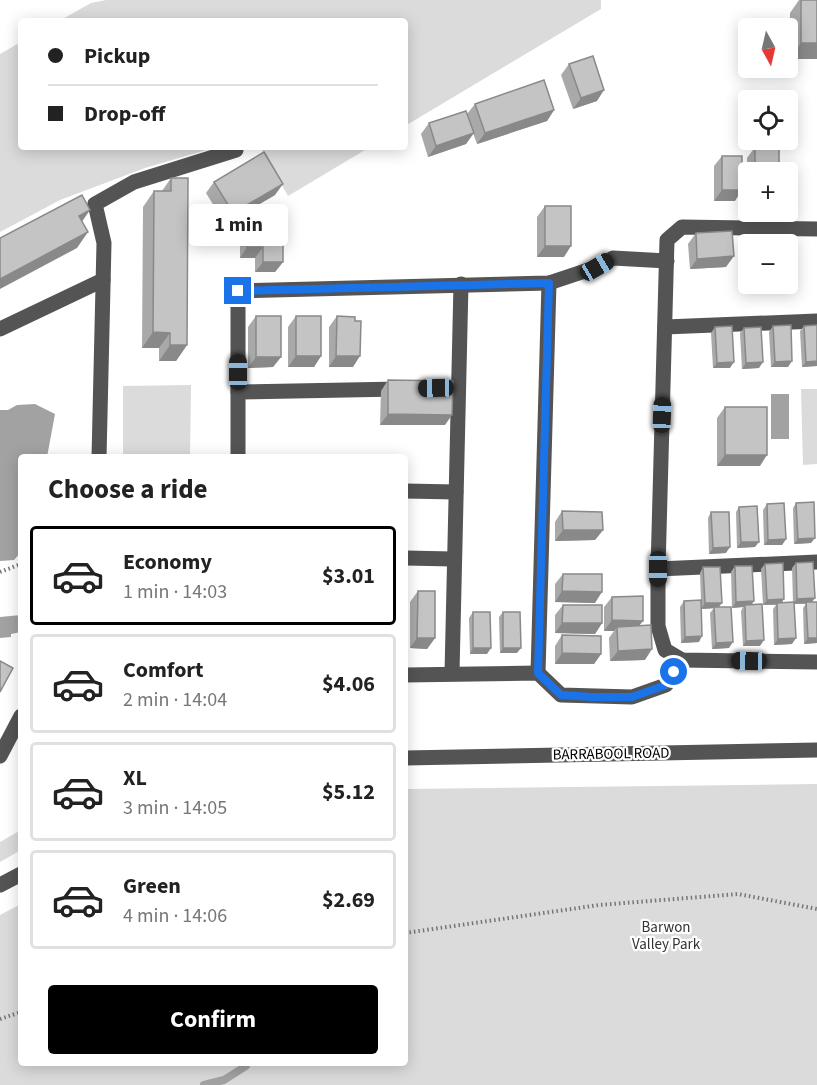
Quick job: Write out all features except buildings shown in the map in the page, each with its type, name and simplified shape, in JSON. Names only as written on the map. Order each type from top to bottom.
[{"type":"street","points":[[99,454],[104,243],[95,204],[134,182],[236,150]]},
{"type":"street","points":[[817,229],[682,227],[667,240],[658,569],[658,626],[665,650],[682,660],[817,662]]},
{"type":"street","points":[[238,454],[238,291],[549,283],[597,267],[613,258],[667,261]]},
{"type":"street","points":[[0,329],[103,280]]},
{"type":"street","points":[[538,673],[549,283]]},
{"type":"street","points":[[452,673],[456,492],[453,388],[461,284]]},
{"type":"street","points":[[665,327],[817,321]]},
{"type":"street","points":[[238,392],[412,388]]},
{"type":"street","points":[[408,491],[456,492]]},
{"type":"street","points":[[408,558],[453,559]]},
{"type":"street","points":[[658,569],[817,562]]},
{"type":"street","points":[[408,675],[538,673],[561,695],[632,697],[666,685],[682,660]]},
{"type":"street","points":[[0,756],[18,722]]},
{"type":"street","name":"BARRABOOL ROAD","points":[[408,758],[817,750]]},
{"type":"street","points":[[0,885],[18,876]]},
{"type":"path","points":[[0,572],[18,565]]},
{"type":"path","points":[[408,933],[599,904],[738,894],[817,909]]},
{"type":"path","points":[[0,1019],[18,1013]]},
{"type":"green space","points":[[106,0],[601,0],[601,9],[408,124],[408,18],[64,18],[91,3]]},
{"type":"green space","points":[[18,44],[18,150],[206,150],[145,168],[60,200],[0,232],[0,54]]},
{"type":"green space","points":[[262,150],[365,150],[288,196]]},
{"type":"green space","points":[[191,385],[190,454],[123,454],[123,386]]},
{"type":"green space","points":[[801,389],[817,389],[817,464],[803,465]]},
{"type":"green space","name":"Barwon Valley Park","points":[[817,784],[817,1085],[0,1085],[0,915],[18,906],[18,1066],[408,1066],[408,789]]},
{"type":"green space","points":[[18,832],[18,852],[0,862],[0,842]]},
{"type":"shaded area","points":[[771,394],[789,394],[789,439],[771,439]]},
{"type":"shaded area","points":[[35,404],[55,414],[48,454],[18,454],[18,555],[14,560],[0,561],[0,410],[8,410],[17,405]]},
{"type":"shaded area","points":[[18,615],[18,633],[11,634],[11,637],[0,638],[0,617]]},
{"type":"waterway","points":[[204,1085],[224,1080],[246,1066]]},
{"type":"route","points":[[238,291],[549,283],[538,673],[561,695],[632,697],[666,685],[674,672]]}]
